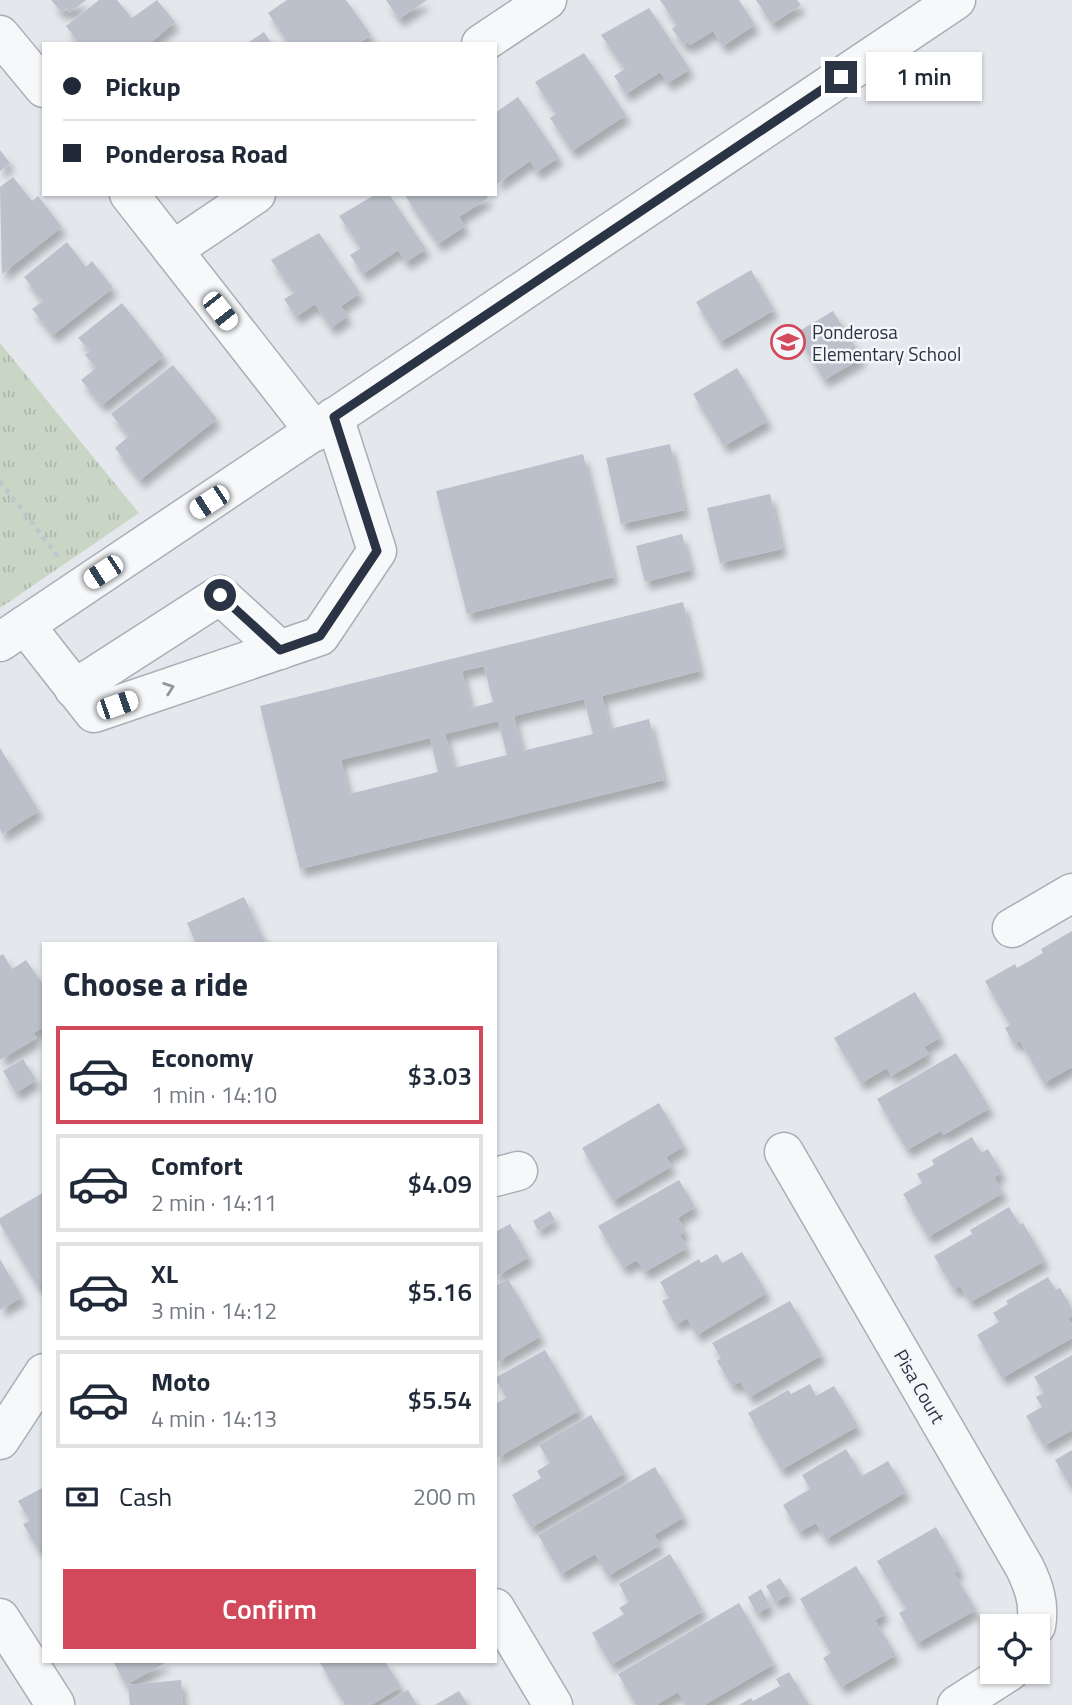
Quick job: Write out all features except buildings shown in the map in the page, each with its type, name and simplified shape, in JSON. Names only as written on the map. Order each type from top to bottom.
[{"type":"street","points":[[484,42],[547,0]]},
{"type":"street","points":[[131,196],[173,250],[325,425],[377,551],[320,636],[94,713],[74,689],[12,634],[81,586],[325,425],[956,0]]},
{"type":"street","points":[[0,35],[42,86]]},
{"type":"street","points":[[173,250],[253,196]]},
{"type":"street","points":[[74,689],[220,595],[280,650]]},
{"type":"street","points":[[1012,928],[1072,893]]},
{"type":"street","name":"Pisa Court","points":[[784,1152],[1025,1568],[1035,1590],[1038,1614]]},
{"type":"street","points":[[0,1440],[42,1376]]},
{"type":"street","points":[[497,1611],[553,1705]]},
{"type":"street","points":[[0,1618],[55,1704]]},
{"type":"street","points":[[957,1705],[990,1684]]},
{"type":"path","points":[[0,481],[81,586]]},
{"type":"green space","points":[[0,343],[139,513],[0,608]]},
{"type":"place","name":"Ponderosa Elementary School","points":[[788,342]]},
{"type":"route","points":[[220,595],[280,650],[320,636],[377,551],[334,417],[841,77]]}]
